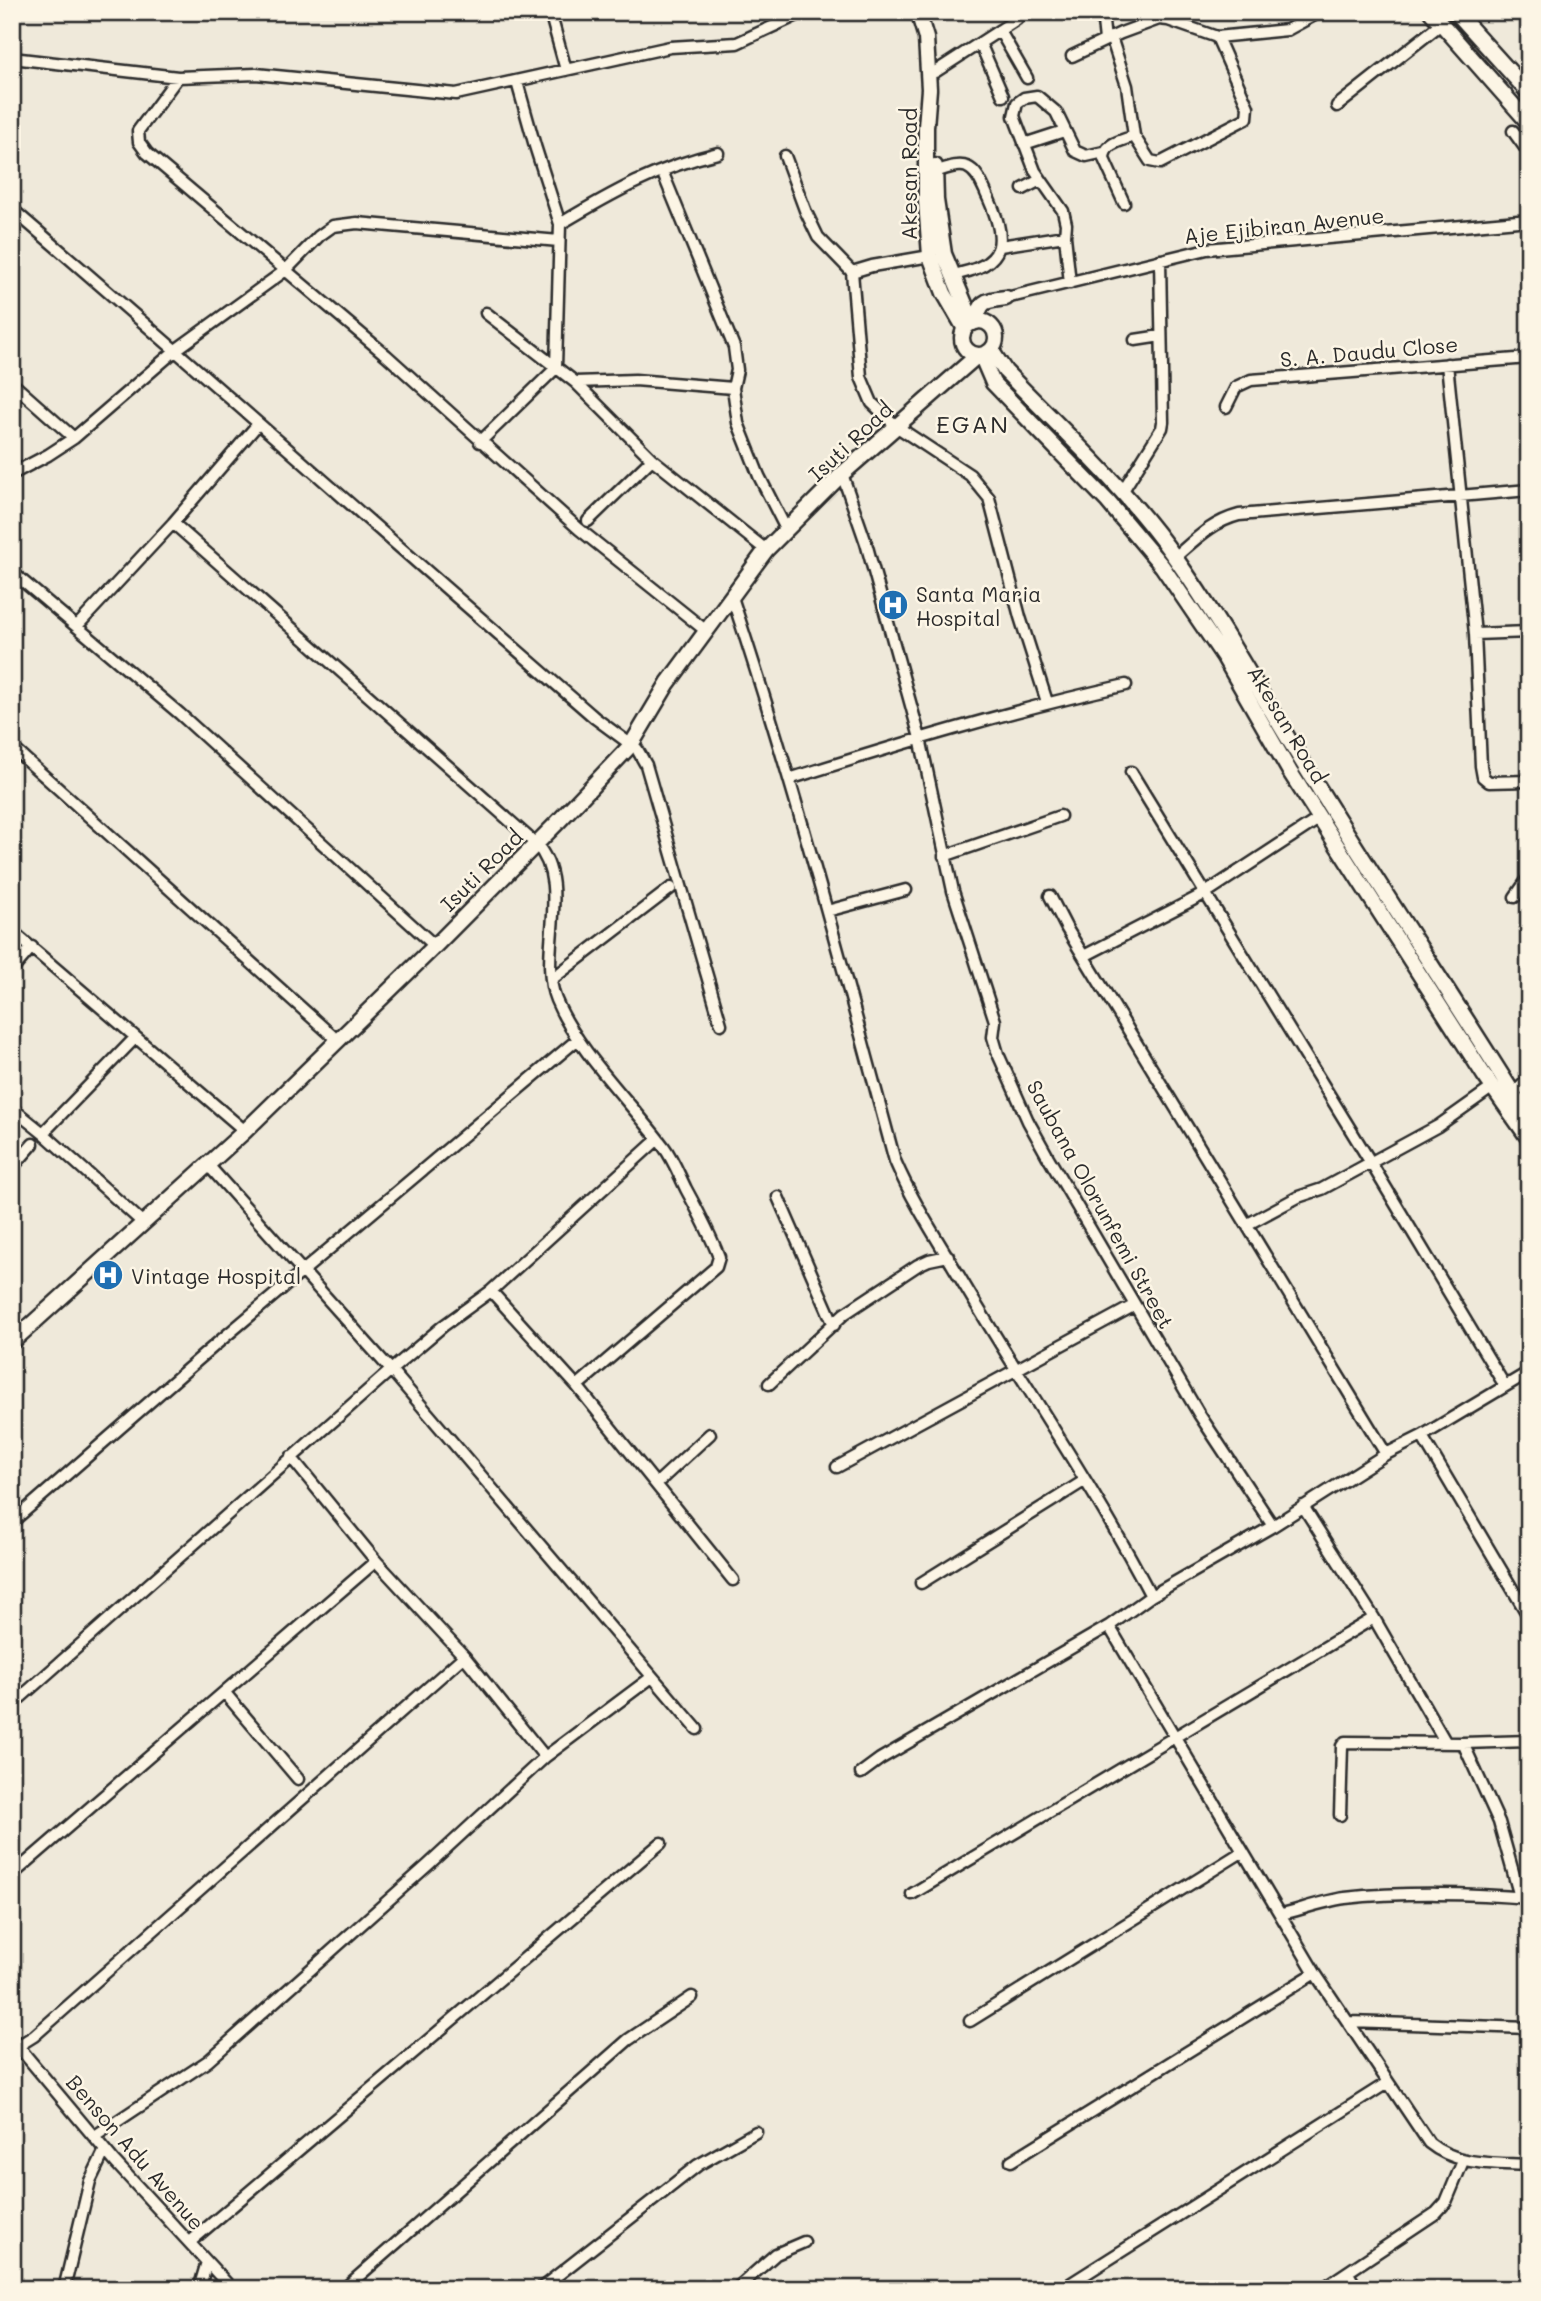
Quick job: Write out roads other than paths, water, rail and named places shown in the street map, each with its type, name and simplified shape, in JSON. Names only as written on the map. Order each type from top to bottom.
[{"type":"street","points":[[550,12],[566,70]]},
{"type":"street","points":[[12,58],[178,77],[256,74],[456,94],[679,45],[732,44],[789,21],[804,12]]},
{"type":"street","name":"Akesan Road","points":[[918,12],[926,38],[929,89],[926,201],[930,256],[937,278],[974,324]]},
{"type":"street","name":"Akesan Road","points":[[926,12],[932,37],[935,72],[936,200],[944,254],[958,305]]},
{"type":"street","points":[[1101,12],[1127,86],[1135,136],[1150,160],[1160,163],[1247,118],[1248,107],[1217,37]]},
{"type":"street","points":[[1072,55],[1159,19],[1217,37],[1287,30],[1320,12]]},
{"type":"street","points":[[1431,12],[1529,123]]},
{"type":"street","points":[[1457,12],[1529,93]]},
{"type":"street","points":[[935,72],[1017,19]]},
{"type":"street","points":[[1338,106],[1441,24]]},
{"type":"street","points":[[1000,31],[1027,78]]},
{"type":"street","points":[[980,43],[1003,96]]},
{"type":"street","points":[[178,77],[138,131],[139,142],[148,153],[386,355],[579,529],[705,630]]},
{"type":"street","points":[[480,442],[556,368],[560,224],[517,82]]},
{"type":"street","points":[[1070,283],[1063,211],[1040,180],[1024,144],[1014,116],[1017,103],[1024,98],[1037,96],[1044,101],[1056,112],[1073,149],[1080,155],[1104,152],[1109,146],[1135,136]]},
{"type":"street","points":[[1024,144],[1064,131]]},
{"type":"street","points":[[1513,131],[1529,153]]},
{"type":"street","points":[[1104,152],[1104,159],[1124,203]]},
{"type":"street","points":[[560,224],[613,192],[695,158],[718,153]]},
{"type":"street","points":[[785,156],[818,237],[852,272],[861,377],[872,403],[896,426],[970,475],[989,498],[1020,617],[1047,702]]},
{"type":"street","points":[[935,172],[962,165],[974,171],[993,208],[1000,246]]},
{"type":"street","points":[[662,171],[734,347],[737,370],[733,388],[738,423],[747,449],[787,531]]},
{"type":"street","points":[[1023,189],[1040,180]]},
{"type":"street","points":[[12,209],[177,349],[258,424],[594,718],[642,755],[721,1024]]},
{"type":"street","name":"Aje Ejibiran Avenue","points":[[1006,298],[1208,249],[1529,220]]},
{"type":"street","points":[[12,474],[74,438],[177,349],[286,270],[319,236],[333,226],[346,222],[559,241]]},
{"type":"street","points":[[951,275],[975,272],[990,260],[1000,246],[1065,236]]},
{"type":"street","points":[[852,272],[930,256]]},
{"type":"street","points":[[1122,492],[1161,428],[1160,260]]},
{"type":"street","points":[[974,324],[994,331],[995,337],[979,352],[962,339],[974,324],[979,307],[986,301],[1006,298]]},
{"type":"street","points":[[486,313],[575,382],[652,459],[766,550]]},
{"type":"street","points":[[1135,340],[1161,336]]},
{"type":"street","name":"Akesan Road","points":[[979,352],[1005,371],[1122,492],[1175,557],[1529,1119]]},
{"type":"street","name":"Akesan Road","points":[[979,352],[993,383],[1108,502],[1162,566],[1224,657],[1290,772],[1529,1139]]},
{"type":"street","name":"Isuti Road","points":[[12,1342],[245,1130],[536,844],[631,745],[668,683],[766,550],[842,474],[979,352]]},
{"type":"street","name":"S. A. Daudu Close","points":[[1226,407],[1236,387],[1251,380],[1529,358]]},
{"type":"street","points":[[1447,364],[1475,634],[1483,777],[1489,782],[1529,781]]},
{"type":"street","points":[[993,383],[1005,371]]},
{"type":"street","points":[[575,382],[635,380],[733,388]]},
{"type":"street","points":[[12,383],[74,438]]},
{"type":"street","points":[[78,625],[173,523],[258,424]]},
{"type":"street","points":[[588,521],[652,459]]},
{"type":"street","name":"Saubana Olorunfemi Street","points":[[842,474],[866,543],[920,738],[953,891],[995,1021],[993,1037],[998,1054],[1034,1133],[1199,1414],[1273,1526]]},
{"type":"street","points":[[1175,557],[1208,527],[1239,515],[1529,490]]},
{"type":"street","points":[[173,523],[536,844],[547,860],[551,872],[552,979],[556,999],[578,1039],[667,1150],[719,1257],[716,1267],[577,1386]]},
{"type":"street","points":[[12,572],[180,713],[435,946]]},
{"type":"street","points":[[732,597],[789,779],[895,1161],[911,1196],[1084,1481],[1102,1506],[1151,1596]]},
{"type":"street","points":[[1475,634],[1529,632]]},
{"type":"street","points":[[789,779],[1047,702],[1126,685]]},
{"type":"street","points":[[12,747],[337,1040]]},
{"type":"street","points":[[1131,772],[1371,1163],[1504,1386]]},
{"type":"street","points":[[944,856],[1060,816]]},
{"type":"street","points":[[1084,956],[1204,894],[1320,818]]},
{"type":"street","points":[[1515,897],[1529,877]]},
{"type":"street","points":[[552,979],[671,888]]},
{"type":"street","points":[[827,911],[906,890]]},
{"type":"street","points":[[1050,896],[1387,1454]]},
{"type":"street","points":[[12,931],[245,1130]]},
{"type":"street","points":[[12,970],[32,947]]},
{"type":"street","points":[[43,1133],[135,1038]]},
{"type":"street","points":[[12,1522],[578,1039]]},
{"type":"street","points":[[1513,1094],[1529,1079]]},
{"type":"street","points":[[1248,1224],[1298,1197],[1322,1189],[1438,1126],[1493,1087]]},
{"type":"street","points":[[12,1108],[142,1222]]},
{"type":"street","points":[[12,1705],[391,1370],[443,1326],[491,1291],[658,1139]]},
{"type":"street","points":[[12,1168],[33,1144]]},
{"type":"street","points":[[208,1165],[391,1370],[697,1729]]},
{"type":"street","points":[[778,1197],[834,1325]]},
{"type":"street","points":[[769,1384],[844,1314],[918,1265],[948,1256]]},
{"type":"street","points":[[491,1291],[577,1386],[733,1580]]},
{"type":"street","points":[[837,1466],[1135,1305]]},
{"type":"street","points":[[861,1773],[880,1759],[1109,1626],[1151,1596],[1273,1526],[1387,1454],[1529,1372]]},
{"type":"street","points":[[656,1484],[710,1434]]},
{"type":"street","points":[[1422,1436],[1529,1617]]},
{"type":"street","points":[[291,1457],[376,1560],[464,1656],[545,1757]]},
{"type":"street","points":[[921,1583],[1084,1481]]},
{"type":"street","points":[[1303,1506],[1374,1618],[1446,1743]]},
{"type":"street","points":[[12,1875],[376,1560]]},
{"type":"street","points":[[912,1894],[1374,1618]]},
{"type":"street","points":[[1109,1626],[1315,1973],[1429,2143],[1438,2151],[1463,2161],[1529,2165]]},
{"type":"street","points":[[15,2043],[44,2027],[464,1656]]},
{"type":"street","points":[[95,2136],[208,2061],[545,1757],[652,1677]]},
{"type":"street","points":[[225,1693],[298,1779]]},
{"type":"street","points":[[1340,1815],[1343,1744],[1529,1741]]},
{"type":"street","points":[[1282,1914],[1356,1898],[1456,1895],[1525,1898],[1499,1822],[1463,1743]]},
{"type":"street","points":[[190,2242],[661,1843]]},
{"type":"street","points":[[970,2021],[1242,1852]]},
{"type":"street","points":[[1011,2161],[1315,1973]]},
{"type":"street","points":[[344,2289],[628,2040],[692,1997]]},
{"type":"street","points":[[1350,2022],[1529,2028]]},
{"type":"street","name":"Benson Adu Avenue","points":[[15,2043],[104,2150],[232,2289]]},
{"type":"street","points":[[1062,2289],[1387,2083]]},
{"type":"street","points":[[540,2289],[698,2165],[756,2132]]},
{"type":"street","points":[[64,2289],[90,2181],[104,2150]]},
{"type":"street","points":[[1322,2289],[1441,2208],[1463,2161]]},
{"type":"street","points":[[736,2289],[776,2254],[804,2242]]},
{"type":"street","points":[[199,2289],[207,2262]]},
{"type":"street","points":[[1348,2273],[1357,2289]]},
{"type":"place","name":"Santa Maria Hospital","points":[[893,605]]},
{"type":"place","name":"Vintage Hospital","points":[[108,1275]]},
{"type":"district","name":"EGAN","points":[[973,423]]}]
